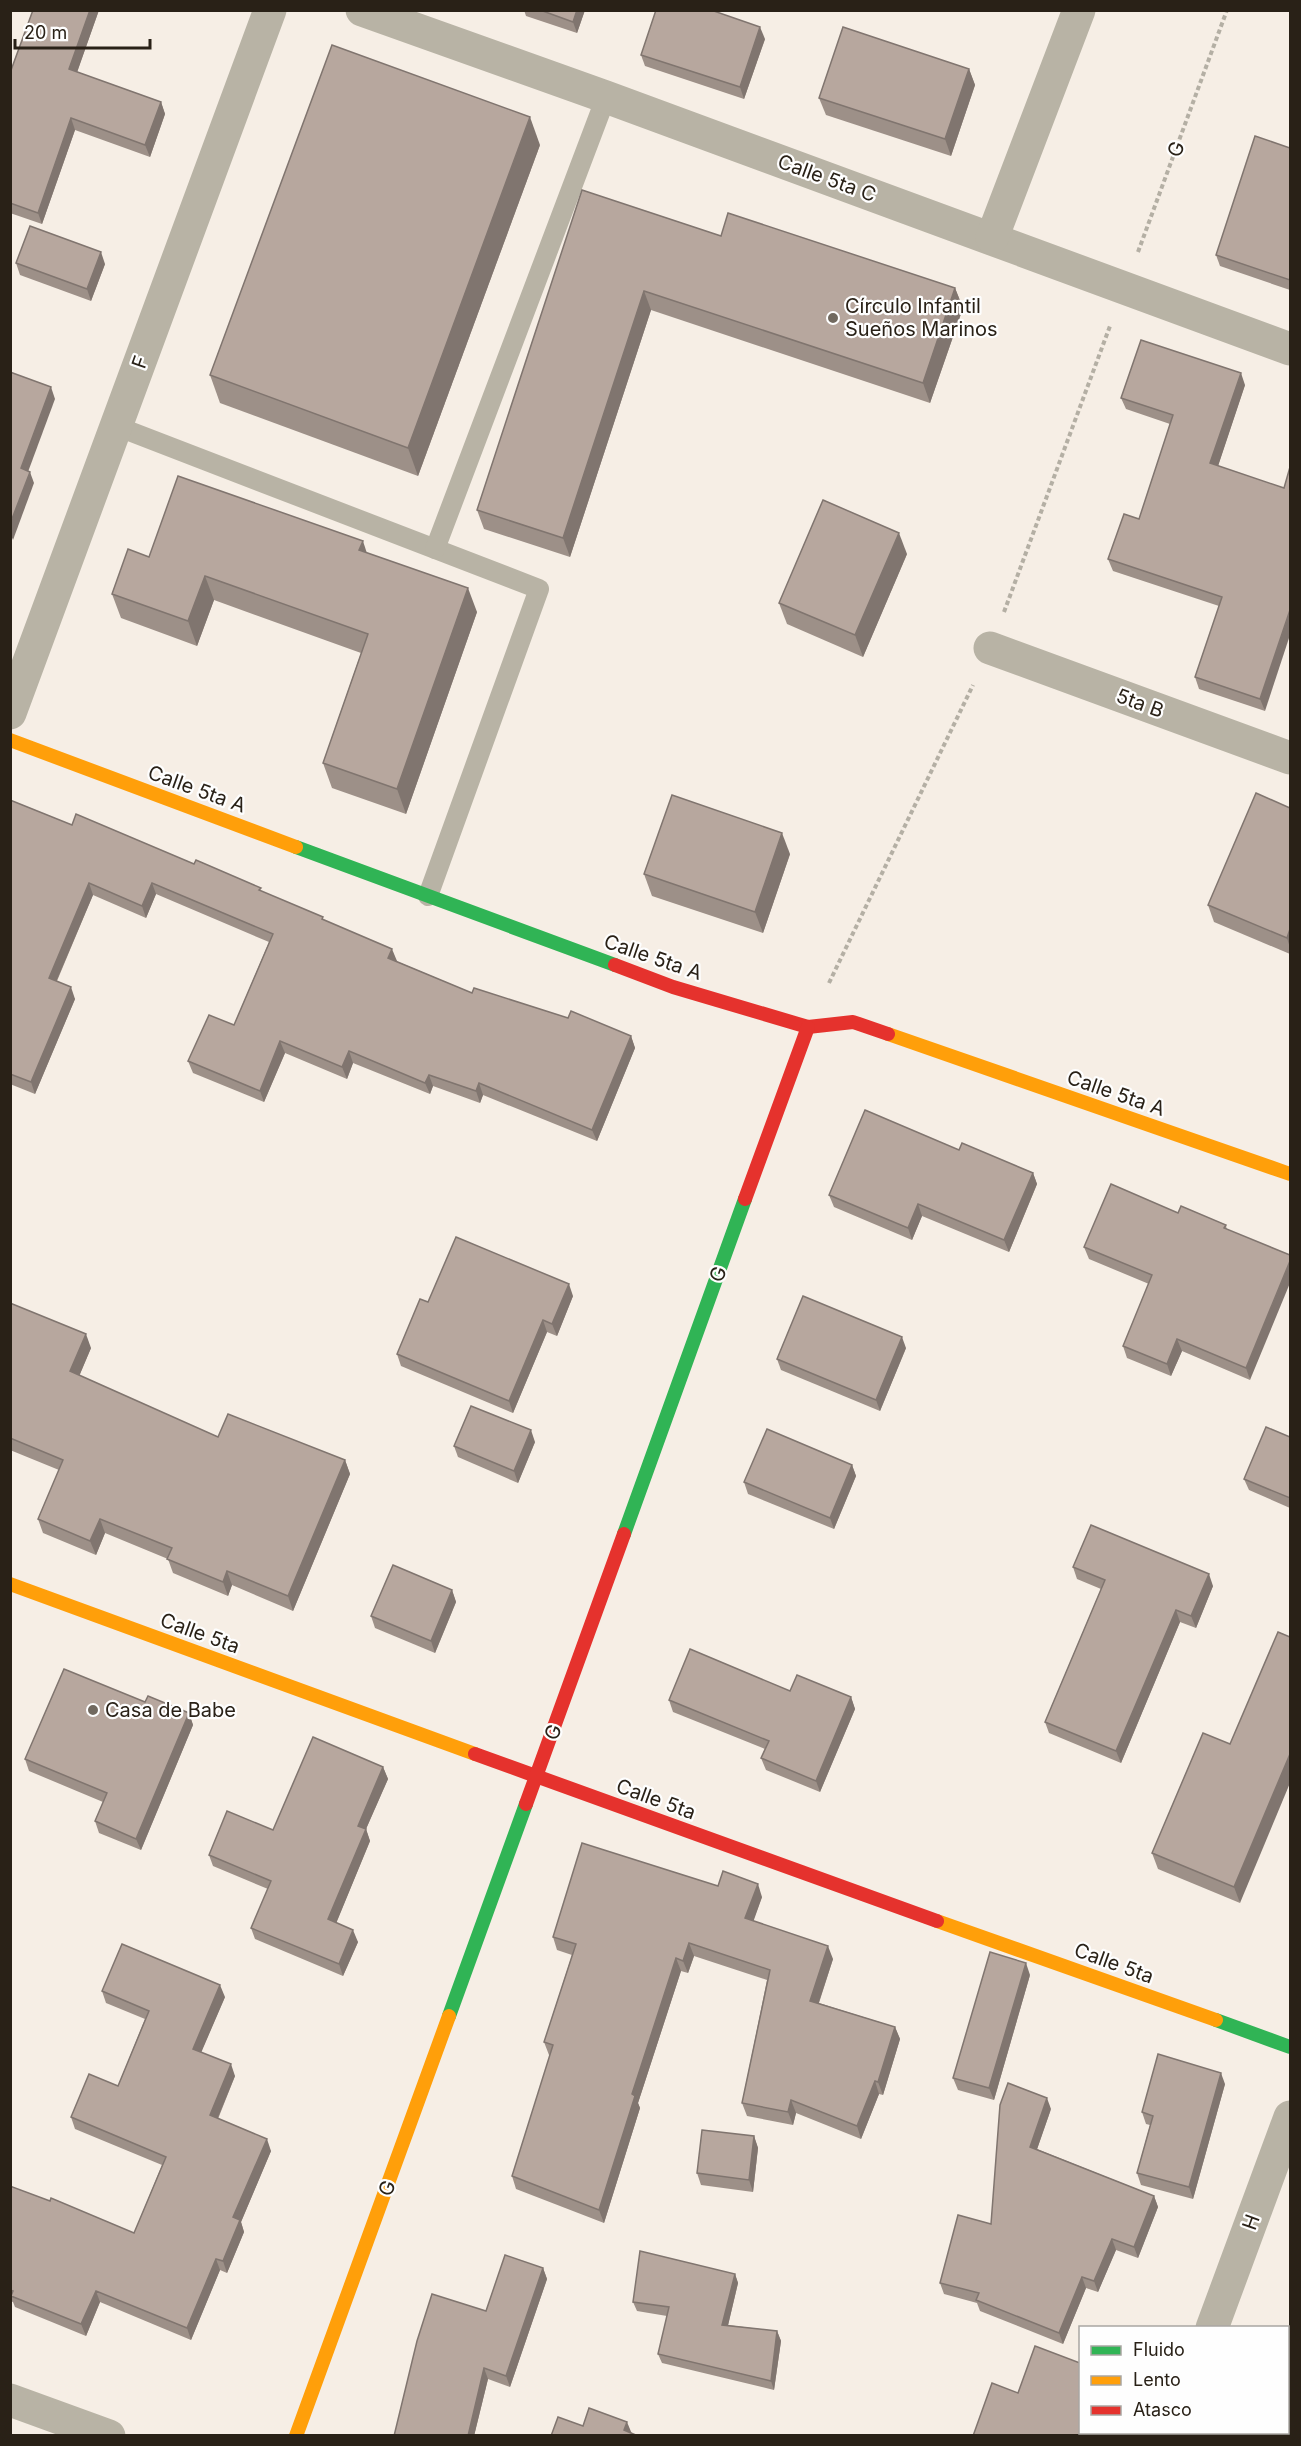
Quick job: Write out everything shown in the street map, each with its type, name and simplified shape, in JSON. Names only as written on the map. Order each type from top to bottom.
[{"type":"street","name":"F","points":[[10,713],[270,10]]},
{"type":"street","name":"Calle 5ta C","points":[[362,10],[992,238],[1290,349]]},
{"type":"street","points":[[992,238],[1079,10]]},
{"type":"street","name":"5ta B","points":[[990,648],[1290,758]]},
{"type":"street","name":"Calle 5ta A","points":[[10,740],[674,987],[808,1027],[853,1022],[1290,1174]]},
{"type":"street","name":"G","points":[[296,2436],[808,1027]]},
{"type":"street","name":"Calle 5ta","points":[[10,1584],[537,1777],[1290,2047]]},
{"type":"street","name":"H","points":[[1213,2326],[1290,2117]]},
{"type":"street","points":[[10,2400],[109,2436]]},
{"type":"lane","points":[[435,549],[606,97]]},
{"type":"lane","points":[[116,426],[539,589],[428,896]]},
{"type":"path","name":"G","points":[[1124,287],[1227,10]]},
{"type":"building","points":[[33,10],[90,10],[69,69],[161,102],[145,145],[71,118],[38,213],[10,203],[10,73]]},
{"type":"building","points":[[540,10],[577,10],[573,22]]},
{"type":"building","points":[[656,10],[711,10],[760,27],[740,87],[641,55]]},
{"type":"building","points":[[843,27],[969,69],[945,139],[819,98]]},
{"type":"building","points":[[332,45],[530,117],[408,448],[210,375]]},
{"type":"building","points":[[1255,136],[1290,148],[1290,280],[1216,255]]},
{"type":"building","points":[[582,190],[721,236],[728,213],[955,288],[923,383],[644,291],[563,538],[477,510]]},
{"type":"building","points":[[30,226],[101,252],[87,289],[16,263]]},
{"type":"building","points":[[1141,340],[1241,373],[1210,463],[1284,488],[1290,467],[1290,610],[1260,699],[1195,677],[1222,597],[1108,559],[1124,514],[1139,519],[1173,415],[1121,398]]},
{"type":"building","points":[[10,372],[51,387],[21,468],[30,472],[10,524]]},
{"type":"building","points":[[178,476],[363,541],[359,550],[468,588],[397,789],[323,763],[368,634],[205,576],[188,621],[112,594],[128,549],[149,557]]},
{"type":"building","points":[[823,500],[899,533],[855,635],[779,603]]},
{"type":"building","points":[[1256,793],[1290,808],[1290,929],[1287,938],[1208,905]]},
{"type":"building","points":[[672,795],[782,833],[755,912],[644,874]]},
{"type":"building","points":[[10,800],[72,825],[76,814],[194,864],[196,860],[392,949],[388,958],[472,993],[474,988],[568,1018],[571,1011],[631,1036],[592,1130],[479,1083],[476,1091],[429,1075],[425,1083],[349,1051],[342,1067],[280,1041],[260,1091],[188,1061],[209,1015],[234,1025],[273,934],[152,883],[142,906],[89,883],[49,978],[71,987],[31,1082],[10,1074]]},
{"type":"building","points":[[865,1110],[959,1150],[962,1143],[1033,1173],[1004,1240],[918,1204],[908,1228],[829,1195]]},
{"type":"building","points":[[1111,1184],[1178,1213],[1181,1206],[1226,1225],[1224,1228],[1290,1255],[1290,1261],[1246,1368],[1177,1339],[1167,1364],[1123,1346],[1152,1275],[1084,1247]]},
{"type":"building","points":[[456,1237],[569,1284],[552,1324],[543,1320],[509,1401],[397,1354],[420,1299],[428,1302]]},
{"type":"building","points":[[803,1296],[902,1337],[876,1400],[777,1359]]},
{"type":"building","points":[[10,1303],[86,1334],[70,1371],[218,1437],[228,1414],[345,1460],[288,1596],[227,1571],[223,1582],[167,1559],[172,1548],[100,1519],[90,1541],[38,1519],[63,1460],[10,1438]]},
{"type":"building","points":[[471,1406],[531,1430],[514,1471],[454,1446]]},
{"type":"building","points":[[1266,1427],[1290,1437],[1290,1498],[1244,1479]]},
{"type":"building","points":[[767,1429],[852,1465],[830,1518],[744,1482]]},
{"type":"building","points":[[1091,1525],[1209,1574],[1191,1616],[1176,1610],[1116,1751],[1045,1722],[1105,1580],[1073,1567]]},
{"type":"building","points":[[393,1565],[452,1590],[431,1641],[371,1616]]},
{"type":"building","points":[[1278,1632],[1290,1637],[1290,1754],[1234,1887],[1152,1853],[1203,1733],[1230,1744]]},
{"type":"building","points":[[690,1649],[790,1691],[797,1675],[851,1697],[816,1781],[761,1758],[769,1741],[669,1700]]},
{"type":"building","points":[[64,1669],[145,1702],[148,1696],[189,1713],[136,1839],[95,1821],[107,1793],[25,1759]]},
{"type":"building","points":[[313,1737],[383,1767],[358,1826],[366,1829],[328,1919],[353,1930],[339,1964],[251,1928],[271,1881],[209,1855],[227,1811],[273,1830]]},
{"type":"building","points":[[582,1843],[718,1886],[723,1871],[758,1884],[745,1918],[828,1946],[810,2001],[895,2027],[878,2082],[875,2081],[857,2126],[791,2100],[788,2112],[742,2103],[770,1970],[689,1943],[683,1961],[676,1958],[632,2094],[635,2096],[599,2210],[512,2176],[553,2045],[544,2042],[576,1944],[553,1937]]},
{"type":"building","points":[[122,1944],[220,1985],[193,2049],[231,2064],[210,2115],[267,2139],[233,2217],[240,2220],[223,2261],[216,2259],[187,2328],[96,2291],[81,2324],[11,2296],[13,2291],[10,2290],[10,2186],[50,2201],[51,2198],[134,2233],[166,2157],[71,2117],[89,2074],[118,2086],[149,2011],[102,1991]]},
{"type":"building","points":[[990,1952],[1026,1963],[989,2088],[953,2078]]},
{"type":"building","points":[[1158,2054],[1221,2073],[1189,2187],[1137,2173],[1153,2116],[1142,2112]]},
{"type":"building","points":[[1008,2083],[1047,2098],[1030,2147],[1154,2196],[1134,2247],[1112,2239],[1094,2281],[1082,2277],[1059,2333],[976,2300],[979,2293],[940,2283],[958,2215],[991,2224],[1000,2105]]},
{"type":"building","points":[[702,2130],[754,2136],[749,2180],[697,2173]]},
{"type":"building","points":[[640,2251],[735,2274],[722,2325],[777,2331],[771,2381],[658,2354],[669,2307],[633,2302]]},
{"type":"building","points":[[505,2255],[543,2268],[506,2376],[484,2368],[468,2436],[394,2436],[417,2341],[432,2294],[486,2311]]},
{"type":"building","points":[[1035,2346],[1079,2363],[1079,2434],[1082,2434],[1081,2436],[973,2436],[992,2383],[1018,2393]]},
{"type":"building","points":[[589,2408],[627,2422],[624,2430],[638,2436],[551,2436],[558,2417],[583,2426]]},
{"type":"building","points":[[1290,2423],[1290,2436],[1219,2436],[1220,2434],[1289,2434]]},
{"type":"traffic: fast","points":[[296,847],[615,965]]},
{"type":"traffic: fast","points":[[624,1534],[745,1199]]},
{"type":"traffic: fast","points":[[449,2016],[526,1804]]},
{"type":"traffic: fast","points":[[1216,2020],[1290,2047]]},
{"type":"traffic: slow","points":[[10,740],[296,847]]},
{"type":"traffic: slow","points":[[888,1034],[1290,1174]]},
{"type":"traffic: slow","points":[[10,1584],[475,1754]]},
{"type":"traffic: slow","points":[[937,1921],[1216,2020]]},
{"type":"traffic: slow","points":[[296,2436],[449,2016]]},
{"type":"traffic: jam","points":[[615,965],[673,987],[808,1027],[853,1022],[888,1034]]},
{"type":"traffic: jam","points":[[745,1199],[808,1027]]},
{"type":"traffic: jam","points":[[526,1804],[624,1534]]},
{"type":"traffic: jam","points":[[475,1754],[937,1921]]},
{"type":"place","name":"Círculo Infantil Sueños Marinos","points":[[833,318]]},
{"type":"place","name":"Casa de Babe","points":[[93,1710]]}]
